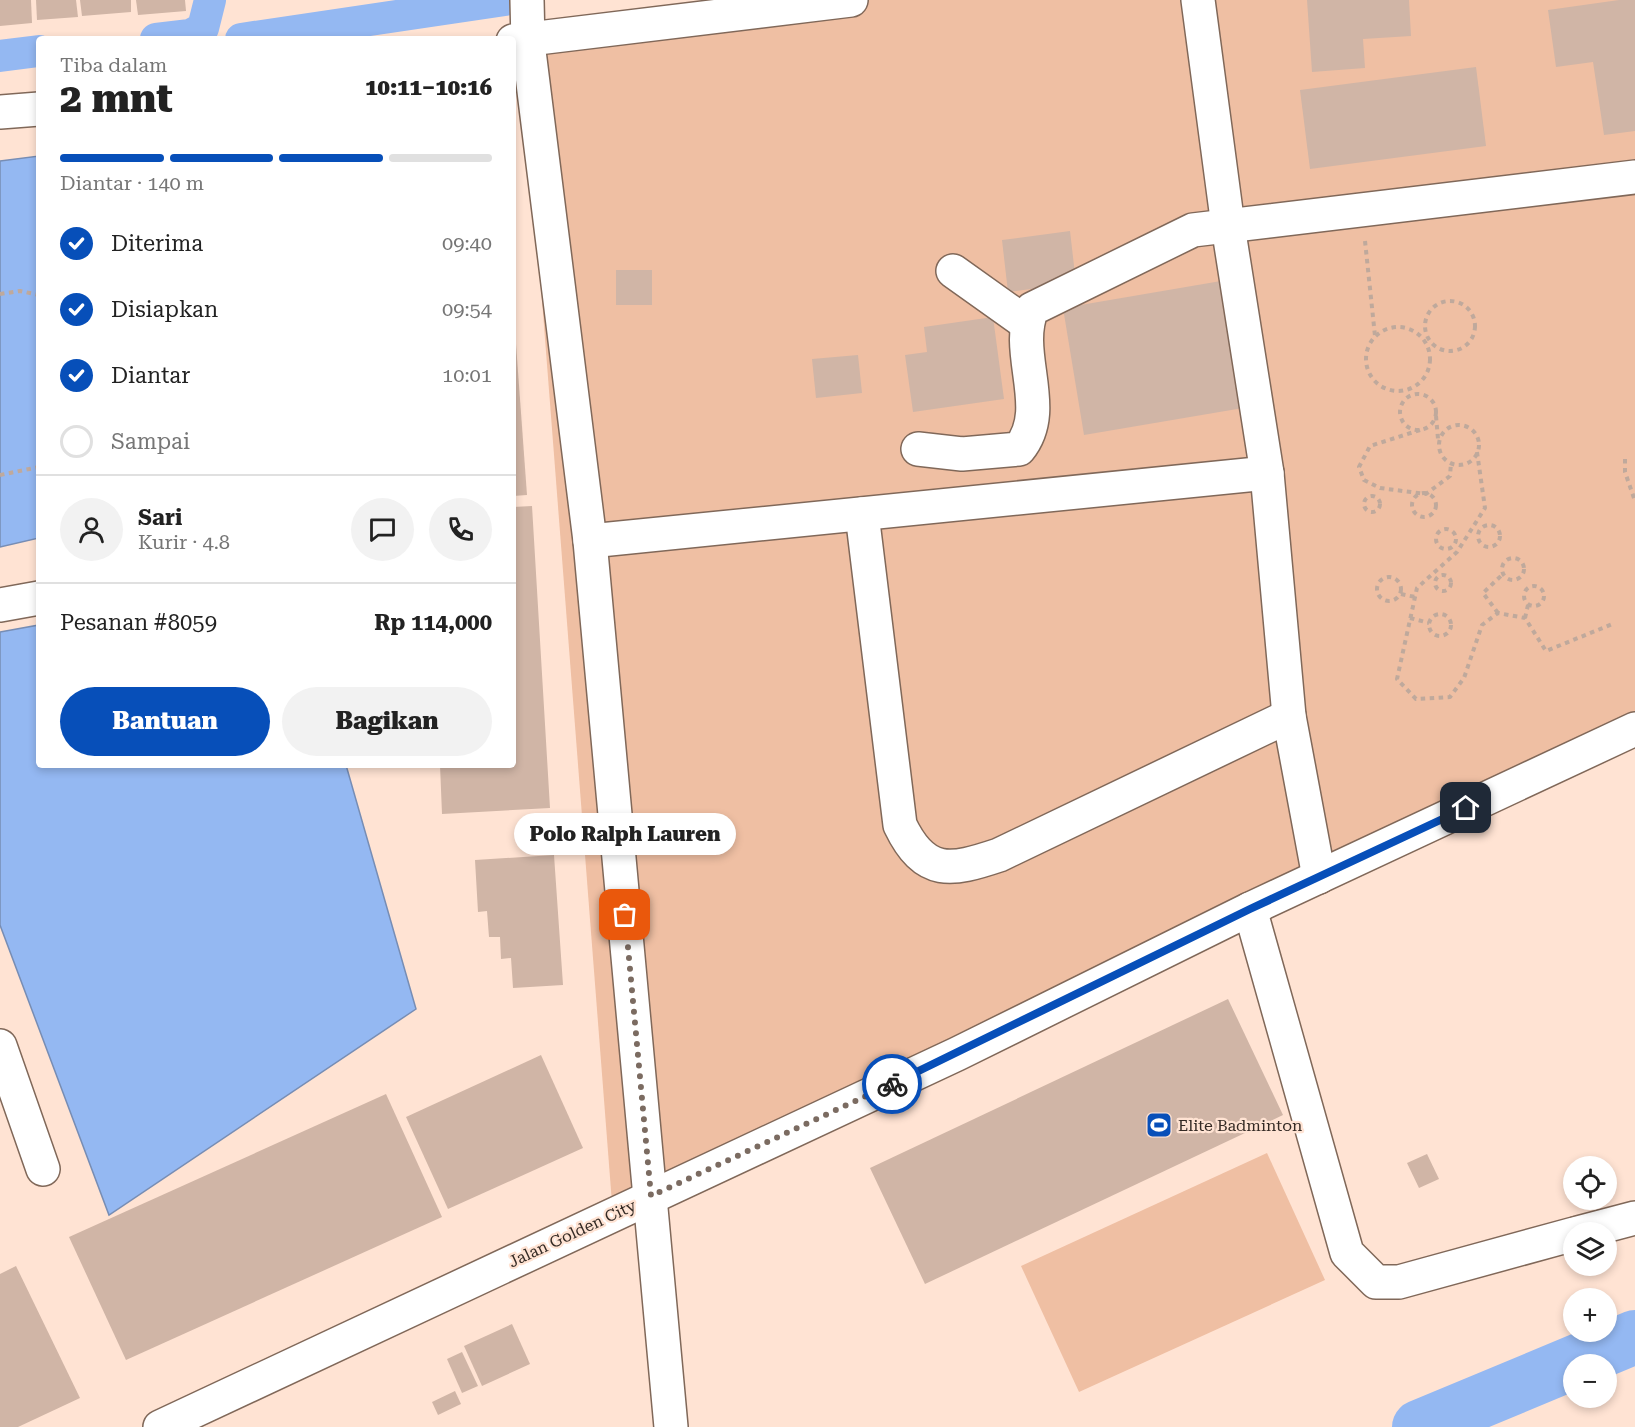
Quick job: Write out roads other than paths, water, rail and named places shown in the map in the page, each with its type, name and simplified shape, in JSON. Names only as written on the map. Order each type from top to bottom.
[{"type":"street","points":[[671,1427],[590,541],[524,23],[851,0]]},
{"type":"street","points":[[1198,0],[1228,226],[1267,473],[1290,716],[1319,877]]},
{"type":"street","points":[[0,112],[36,109]]},
{"type":"street","points":[[918,449],[962,454],[1019,449],[1029,437],[1034,419],[1025,343],[1026,323],[1032,309],[1193,230],[1635,177]]},
{"type":"street","points":[[953,271],[1026,323]]},
{"type":"street","points":[[590,541],[1267,473]]},
{"type":"street","points":[[862,514],[900,825],[912,849],[933,864],[963,867],[999,855],[1290,716]]},
{"type":"street","points":[[0,605],[36,599]]},
{"type":"street","name":"Jalan Golden City","points":[[160,1427],[957,1054],[1250,909],[1635,729]]},
{"type":"street","points":[[1250,909],[1347,1253],[1376,1282],[1399,1282],[1563,1237]]},
{"type":"street","points":[[0,1046],[43,1169]]},
{"type":"street","points":[[1617,1223],[1635,1218]]},
{"type":"water","points":[[36,156],[36,539],[0,547],[0,161]]},
{"type":"water","points":[[36,626],[36,768],[347,768],[416,1009],[109,1215],[0,925],[0,632]]},
{"type":"waterway","points":[[182,36],[190,35],[203,28],[210,0]]},
{"type":"waterway","points":[[261,36],[505,0]]},
{"type":"waterway","points":[[0,56],[36,51]]},
{"type":"waterway","points":[[1419,1427],[1635,1337]]},
{"type":"place","name":"Polo Ralph Lauren","points":[[625,915]]},
{"type":"place","name":"Elite Badminton","points":[[1159,1125]]}]
